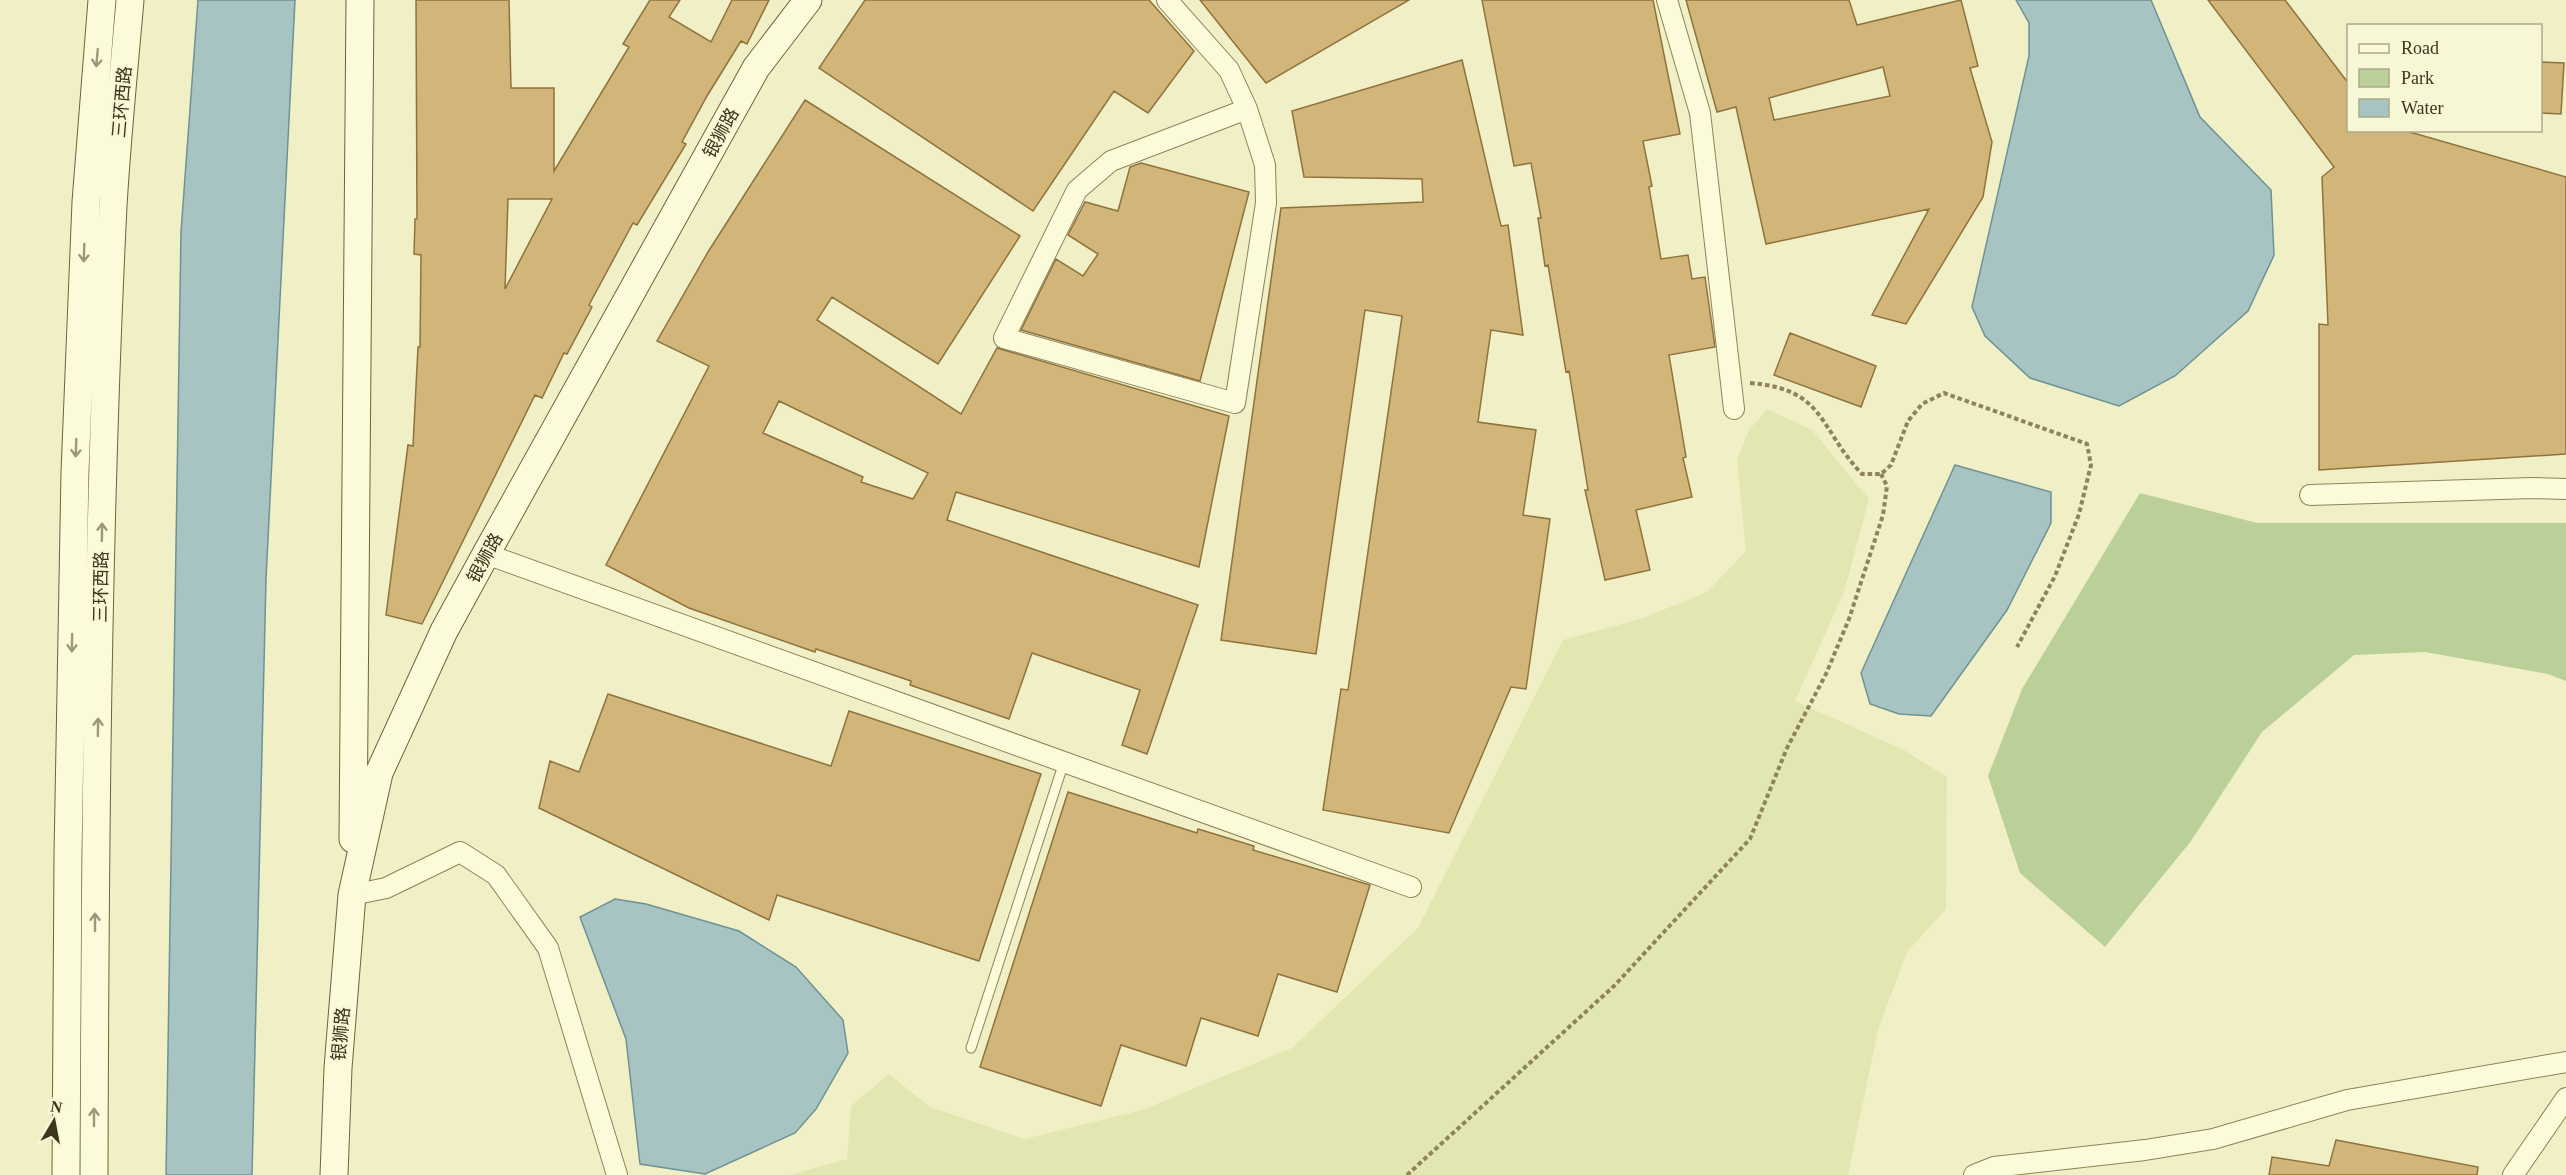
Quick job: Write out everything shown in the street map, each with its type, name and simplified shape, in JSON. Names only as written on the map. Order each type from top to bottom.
[{"type":"main road","name":"三环西路","points":[[66,1175],[68,855],[75,472],[86,202],[102,0]]},
{"type":"main road","name":"三环西路","points":[[94,1175],[95,856],[103,473],[113,204],[130,0]]},
{"type":"main road","points":[[352,895],[360,0]]},
{"type":"main road","name":"银狮路","points":[[334,1175],[338,1068],[352,895],[379,773],[444,631],[486,554],[756,68],[808,0]]},
{"type":"street","points":[[1167,0],[1229,70],[1247,109],[1265,165],[1266,203],[1235,403],[1004,338],[1077,190],[1111,161],[1247,109]]},
{"type":"street","points":[[1667,0],[1700,113],[1734,409]]},
{"type":"street","points":[[2310,495],[2566,489]]},
{"type":"street","points":[[486,554],[1411,886]]},
{"type":"street","points":[[352,895],[386,888],[460,852],[496,875],[548,948],[617,1175]]},
{"type":"street","points":[[1974,1175],[1994,1167],[2145,1150],[2213,1139],[2347,1100],[2566,1062]]},
{"type":"street","points":[[2513,1175],[2566,1098]]},
{"type":"lane","points":[[971,1048],[1064,762]]},
{"type":"path","points":[[1731,382],[1775,385],[1806,399],[1828,425],[1844,455],[1862,474],[1881,474],[1891,465],[1908,421],[1922,404],[1944,393],[2087,444],[2091,465],[2079,514],[2055,576],[2017,648]]},
{"type":"path","points":[[1407,1175],[1614,986],[1750,838],[1787,747],[1826,674],[1849,619],[1882,515],[1887,486],[1881,474]]},
{"type":"green space","points":[[1767,409],[1812,430],[1869,499],[1844,592],[1795,701],[1904,750],[1947,777],[1946,909],[1907,952],[1878,1030],[1848,1175],[790,1175],[847,1159],[851,1106],[889,1074],[930,1107],[1025,1139],[1142,1110],[1292,1048],[1418,928],[1563,640],[1643,618],[1707,592],[1746,551],[1737,460],[1749,430]]},
{"type":"green space","points":[[2140,493],[2257,523],[2566,523],[2566,681],[2548,674],[2425,652],[2354,655],[2262,732],[2191,841],[2105,947],[2020,873],[1988,776],[2022,689]]},
{"type":"water","points":[[198,0],[295,0],[266,579],[252,1175],[166,1175],[181,232]]},
{"type":"water","points":[[2016,0],[2151,0],[2200,117],[2271,190],[2274,255],[2248,311],[2175,376],[2119,406],[2030,378],[1985,336],[1972,307],[2029,56],[2029,23]]},
{"type":"water","points":[[1955,465],[2051,492],[2051,523],[2007,610],[1931,716],[1899,714],[1870,704],[1861,673]]},
{"type":"water","points":[[615,899],[646,904],[739,931],[796,967],[843,1020],[848,1053],[816,1109],[795,1133],[705,1174],[640,1164],[626,1039],[580,917]]},
{"type":"building","points":[[416,0],[509,0],[511,88],[554,88],[554,171],[629,47],[623,44],[650,0],[680,0],[669,17],[711,42],[732,0],[769,0],[747,44],[741,41],[707,96],[682,142],[686,144],[637,225],[633,223],[589,305],[592,307],[567,354],[564,353],[542,398],[535,395],[422,624],[386,615],[408,445],[413,446],[418,347],[420,347],[421,255],[414,254],[415,219],[417,219]],"holes":[[[508,199],[552,199],[505,289]]]},
{"type":"building","points":[[865,0],[1149,0],[1194,51],[1148,113],[1114,91],[1033,211],[819,68]]},
{"type":"building","points":[[1200,0],[1409,0],[1266,83]]},
{"type":"building","points":[[1482,0],[1653,0],[1680,134],[1643,141],[1652,186],[1649,187],[1661,259],[1688,255],[1692,279],[1705,277],[1715,347],[1669,355],[1686,457],[1683,458],[1692,497],[1636,510],[1650,570],[1605,580],[1585,490],[1588,490],[1569,371],[1566,372],[1548,265],[1545,266],[1538,218],[1541,218],[1531,163],[1514,166]]},
{"type":"building","points":[[1686,0],[1849,0],[1857,25],[1961,0],[1978,66],[1970,68],[1992,142],[1983,197],[1906,324],[1872,315],[1929,209],[1766,244],[1736,107],[1717,112]],"holes":[[[1883,67],[1890,96],[1774,120],[1769,98]]]},
{"type":"building","points":[[2208,0],[2285,0],[2347,81],[2347,132],[2410,132],[2566,177],[2566,454],[2319,470],[2319,324],[2328,325],[2322,177],[2334,167]]},
{"type":"building","points":[[1462,60],[1501,226],[1508,225],[1523,335],[1491,330],[1478,422],[1536,430],[1523,515],[1550,519],[1526,689],[1511,687],[1449,833],[1323,810],[1341,689],[1348,690],[1402,316],[1365,310],[1316,654],[1221,640],[1281,208],[1423,202],[1422,179],[1304,177],[1292,111]]},
{"type":"building","points":[[2542,62],[2564,63],[2561,114],[2542,113]]},
{"type":"building","points":[[805,100],[1020,236],[938,364],[832,297],[817,320],[961,414],[997,348],[1229,416],[1199,567],[956,492],[947,520],[1198,605],[1147,754],[1122,745],[1140,690],[1032,653],[1009,719],[910,685],[911,681],[816,649],[815,652],[689,608],[606,565],[709,366],[657,341],[708,252]],"holes":[[[779,401],[928,473],[913,499],[861,482],[863,477],[763,433]]]},
{"type":"building","points":[[1141,163],[1249,192],[1200,381],[1021,330],[1056,259],[1083,276],[1098,254],[1068,235],[1085,202],[1118,211],[1130,167]]},
{"type":"building","points":[[1790,333],[1876,366],[1861,407],[1774,375]]},
{"type":"building","points":[[608,694],[831,766],[849,711],[1041,774],[979,961],[777,895],[769,920],[539,808],[550,761],[579,772]]},
{"type":"building","points":[[1068,792],[1197,833],[1198,829],[1254,846],[1253,850],[1370,885],[1337,992],[1278,974],[1258,1036],[1201,1018],[1186,1066],[1121,1045],[1101,1106],[980,1067]]},
{"type":"building","points":[[2336,1140],[2478,1167],[2477,1175],[2269,1175],[2272,1157],[2329,1166]]}]
